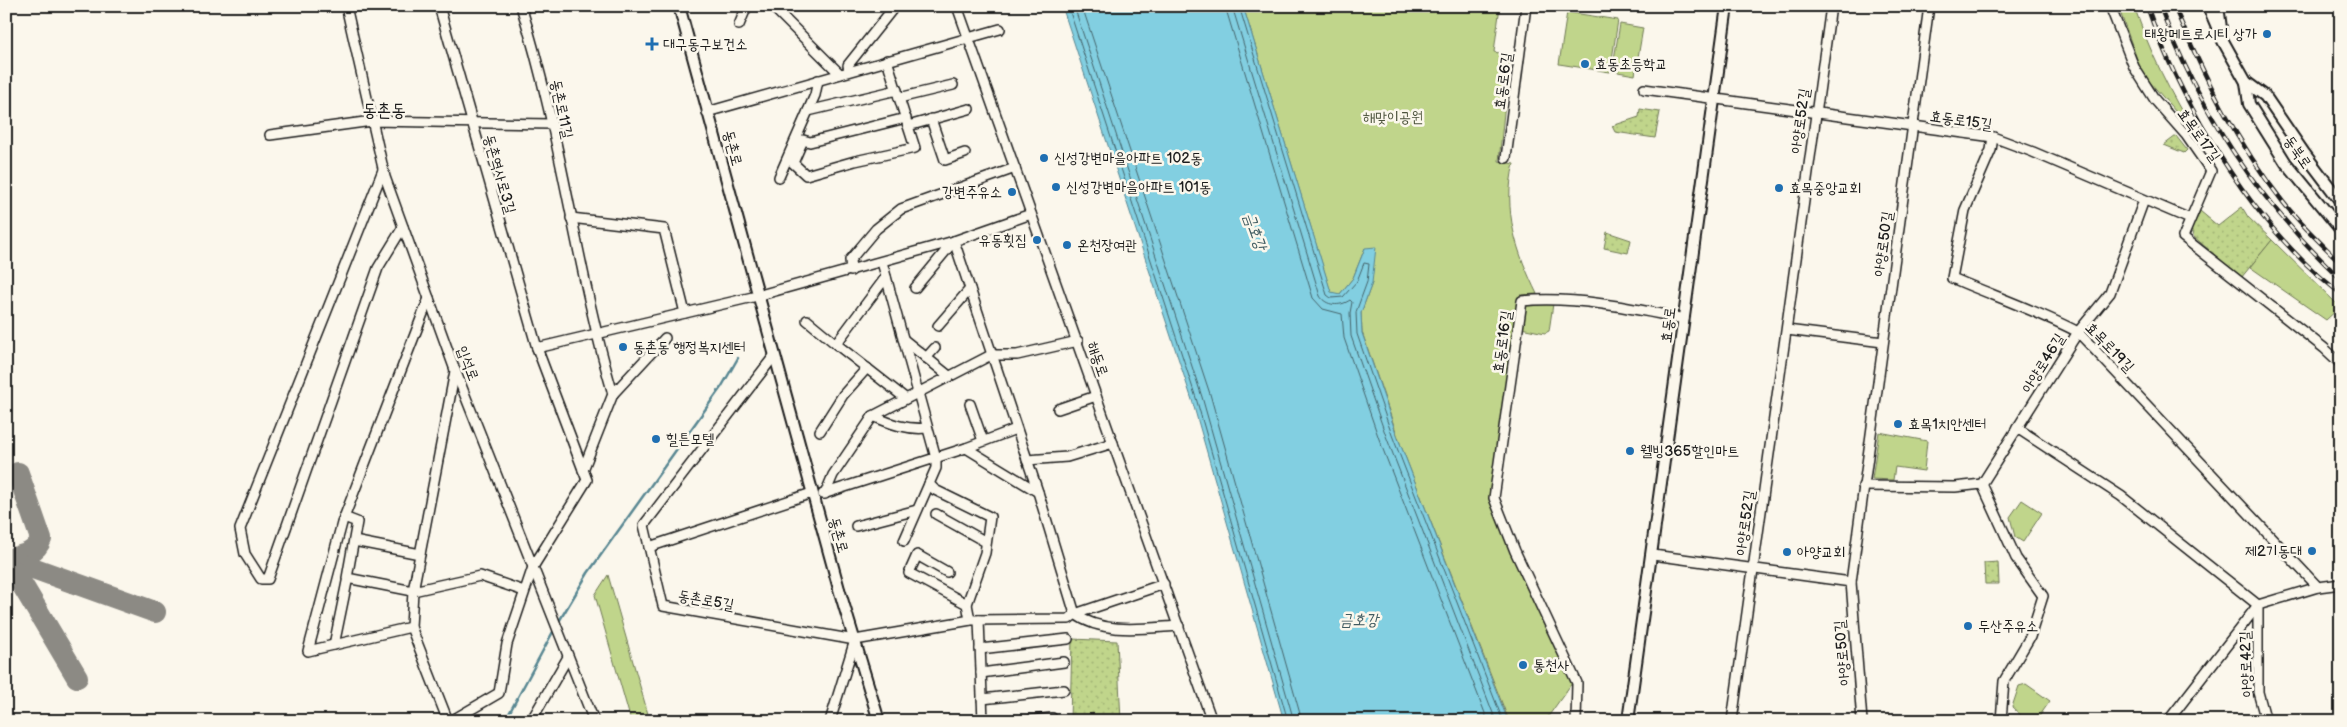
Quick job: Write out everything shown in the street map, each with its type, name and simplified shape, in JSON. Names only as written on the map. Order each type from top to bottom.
[{"type":"main road","name":"동촌로","points":[[679,6],[757,296],[854,640],[879,721]]},
{"type":"main road","name":"효동로","points":[[1628,721],[1653,555],[1727,6]]},
{"type":"main road","name":"동북로","points":[[2208,6],[2223,41],[2246,82],[2249,104],[2286,163],[2341,230]]},
{"type":"main road","points":[[2218,6],[2223,41]]},
{"type":"main road","name":"동북로","points":[[2246,82],[2265,96],[2304,153],[2341,202]]},
{"type":"street","name":"입석로","points":[[346,6],[383,170],[455,370],[594,721]]},
{"type":"street","name":"동촌역사로3길","points":[[439,6],[537,348],[587,480],[533,567]]},
{"type":"street","name":"동촌로11길","points":[[521,6],[536,54],[596,334],[613,394]]},
{"type":"street","points":[[739,25],[747,6]]},
{"type":"street","points":[[772,6],[840,74]]},
{"type":"street","points":[[850,71],[848,65],[894,6]]},
{"type":"street","name":"해동로","points":[[957,6],[1212,721]]},
{"type":"street","name":"효동로6길","points":[[1506,158],[1526,6]]},
{"type":"street","name":"아양로52길","points":[[1732,721],[1831,6]]},
{"type":"street","name":"아양로50길","points":[[1862,721],[1851,582],[1930,6]]},
{"type":"street","name":"효목로17길","points":[[2110,6],[2134,67],[2155,100],[2186,135],[2210,171],[2184,237],[2312,338],[2341,364]]},
{"type":"street","points":[[707,112],[1000,29]]},
{"type":"street","points":[[887,60],[907,122],[915,148],[855,161],[806,175],[793,163],[803,140],[810,142],[907,122],[931,120],[969,109]]},
{"type":"street","points":[[779,176],[808,111],[818,80]]},
{"type":"street","points":[[808,111],[953,85]]},
{"type":"street","points":[[1644,89],[1714,99]]},
{"type":"street","name":"효동로15길","points":[[1714,99],[1993,137],[2190,219]]},
{"type":"street","points":[[931,120],[945,160],[965,153]]},
{"type":"street","points":[[270,134],[372,121],[551,124]]},
{"type":"street","name":"효목로19길","points":[[1993,137],[1992,150],[1965,210],[1952,278],[2010,303],[2048,316],[2078,332],[2318,587]]},
{"type":"street","points":[[851,271],[850,260],[860,247],[876,229],[901,209],[1015,168]]},
{"type":"street","points":[[383,170],[240,528],[244,554],[261,579],[268,579],[378,268],[403,227]]},
{"type":"street","name":"아양로46길","points":[[1982,484],[2078,332],[2110,293],[2118,277],[2144,200]]},
{"type":"street","points":[[537,348],[757,296],[851,271],[954,241],[1031,214]]},
{"type":"street","points":[[571,218],[664,229],[685,313]]},
{"type":"street","points":[[915,288],[954,241]]},
{"type":"street","points":[[954,241],[1038,492],[1075,614],[1085,621],[1120,628],[1179,626]]},
{"type":"street","points":[[882,262],[936,458],[936,468],[904,541]]},
{"type":"street","points":[[836,344],[886,277]]},
{"type":"street","points":[[938,326],[970,289]]},
{"type":"street","points":[[412,627],[308,651],[344,517],[429,298]]},
{"type":"street","name":"효동로16길","points":[[1576,721],[1578,683],[1514,551],[1494,498],[1522,301],[1542,299],[1582,302],[1684,318]]},
{"type":"street","points":[[807,320],[905,398]]},
{"type":"street","points":[[1787,330],[1883,342]]},
{"type":"street","points":[[583,470],[613,394],[665,338]]},
{"type":"street","points":[[903,339],[948,376]]},
{"type":"street","points":[[825,494],[833,475],[872,416],[948,376],[991,356],[1017,355],[1078,341]]},
{"type":"street","points":[[926,358],[935,348]]},
{"type":"street","points":[[774,356],[644,525],[649,547],[813,495],[825,494],[966,448],[1016,429]]},
{"type":"street","points":[[820,431],[843,395],[867,368]]},
{"type":"street","points":[[455,370],[413,590],[412,627],[449,721],[499,693],[507,644],[533,567]]},
{"type":"street","points":[[1058,409],[1096,396]]},
{"type":"street","points":[[970,404],[983,441]]},
{"type":"street","points":[[872,416],[892,425],[908,428],[927,428]]},
{"type":"street","points":[[2017,428],[2121,496],[2258,606]]},
{"type":"street","points":[[1027,460],[1067,457],[1113,443]]},
{"type":"street","points":[[966,448],[1038,492]]},
{"type":"street","points":[[929,484],[935,490],[990,517],[986,542],[967,604]]},
{"type":"street","points":[[1863,486],[1955,487],[1982,484],[2016,558],[2043,596],[2030,637],[2004,681],[2001,721]]},
{"type":"street","points":[[856,526],[917,510]]},
{"type":"street","points":[[936,514],[986,542]]},
{"type":"street","points":[[334,645],[357,522],[344,517]]},
{"type":"street","points":[[354,541],[420,554]]},
{"type":"street","name":"동촌로5길","points":[[649,547],[663,606],[854,640]]},
{"type":"street","points":[[947,572],[917,555],[908,573],[967,604],[974,620],[980,649],[983,721]]},
{"type":"street","points":[[1653,555],[1851,582]]},
{"type":"street","points":[[348,577],[413,590],[480,576],[524,592]]},
{"type":"street","points":[[830,721],[854,640],[974,620],[1069,619],[1075,614],[1164,584]]},
{"type":"street","points":[[2168,721],[2258,606],[2318,587],[2341,584]]},
{"type":"street","name":"아양로42길","points":[[2258,606],[2258,692],[2266,721]]},
{"type":"street","points":[[980,649],[1068,639]]},
{"type":"street","points":[[531,721],[568,657]]},
{"type":"street","points":[[981,673],[1064,662]]},
{"type":"street","points":[[982,698],[1064,690]]},
{"type":"street","points":[[1025,721],[1052,718]]},
{"type":"green space","name":"해맞이공원","points":[[1243,6],[1500,6],[1494,52],[1510,55],[1499,161],[1514,164],[1510,198],[1511,215],[1523,263],[1537,294],[1520,295],[1491,492],[1510,550],[1572,683],[1545,721],[1509,721],[1401,446],[1362,332],[1361,313],[1372,283],[1365,248],[1353,278],[1340,294],[1331,293]]},
{"type":"green space","points":[[2118,6],[2134,6],[2161,72],[2196,135],[2142,73]]},
{"type":"green space","points":[[1567,12],[1618,20],[1610,72],[1559,64]]},
{"type":"green space","points":[[1620,24],[1643,28],[1635,75],[1612,71]]},
{"type":"green space","points":[[1640,109],[1660,112],[1655,138],[1615,132],[1612,126],[1639,117]]},
{"type":"green space","points":[[2176,136],[2187,150],[2184,153],[2164,145]]},
{"type":"green space","points":[[2242,207],[2248,217],[2272,240],[2241,278],[2193,236],[2191,229],[2200,211],[2218,226]]},
{"type":"green space","points":[[1607,232],[1631,240],[1628,253],[1604,248]]},
{"type":"green space","points":[[2272,240],[2340,307],[2326,320],[2250,267]]},
{"type":"green space","points":[[1529,302],[1553,304],[1549,331],[1545,333],[1521,328],[1524,306]]},
{"type":"green space","points":[[1879,432],[1927,441],[1924,471],[1895,467],[1893,480],[1872,479]]},
{"type":"green space","points":[[2022,500],[2042,513],[2023,542],[2015,537],[2010,517]]},
{"type":"green space","points":[[1998,562],[1999,584],[1985,584],[1984,563]]},
{"type":"green space","points":[[608,575],[650,721],[631,721],[595,595]]},
{"type":"green space","points":[[1072,639],[1117,641],[1121,721],[1070,721]]},
{"type":"green space","points":[[2026,684],[2050,701],[2036,721],[2027,721],[2012,707],[2019,686]]},
{"type":"water","name":"금호강","points":[[1062,6],[1243,6],[1331,292],[1340,294],[1353,278],[1365,248],[1376,247],[1372,283],[1361,313],[1362,333],[1396,433],[1508,721],[1284,721],[1192,400]]},
{"type":"waterway","points":[[558,623],[588,573],[722,386],[738,358]]},
{"type":"waterway","points":[[505,721],[555,628]]},
{"type":"taxiway","points":[[6,560],[22,556],[31,551],[39,544],[41,539],[18,473]]},
{"type":"taxiway","points":[[6,561],[30,567],[155,612]]},
{"type":"taxiway","points":[[6,567],[14,571],[77,677]]},
{"type":"railway","points":[[2147,6],[2160,40],[2192,108],[2233,175],[2279,235],[2308,265],[2341,294]]},
{"type":"railway","points":[[2160,6],[2193,83],[2234,153],[2283,218],[2341,279]]},
{"type":"railway","points":[[2174,6],[2209,83],[2250,156],[2290,210],[2341,263]]},
{"type":"place","name":"태왕메트로시티 상가","points":[[2267,34]]},
{"type":"place","name":"대구동구보건소","points":[[652,44]]},
{"type":"place","name":"효동초등학교","points":[[1585,64]]},
{"type":"place","name":"신성강변마을아파트 102동","points":[[1044,158]]},
{"type":"place","name":"신성강변마을아파트 101동","points":[[1056,187]]},
{"type":"place","name":"효목중앙교회","points":[[1779,188]]},
{"type":"place","name":"강변주유소","points":[[1012,192]]},
{"type":"place","name":"유동횟집","points":[[1037,240]]},
{"type":"place","name":"온천장여관","points":[[1067,245]]},
{"type":"place","name":"동촌동 행정복지센터","points":[[623,347]]},
{"type":"place","name":"효목1치안센터","points":[[1898,424]]},
{"type":"place","name":"힐튼모텔","points":[[656,439]]},
{"type":"place","name":"웰빙365할인마트","points":[[1630,451]]},
{"type":"place","name":"제2기동대","points":[[2312,551]]},
{"type":"place","name":"아양교회","points":[[1787,552]]},
{"type":"place","name":"두산주유소","points":[[1968,626]]},
{"type":"place","name":"통천사","points":[[1523,665]]},
{"type":"district","name":"동촌동","points":[[384,110]]}]
